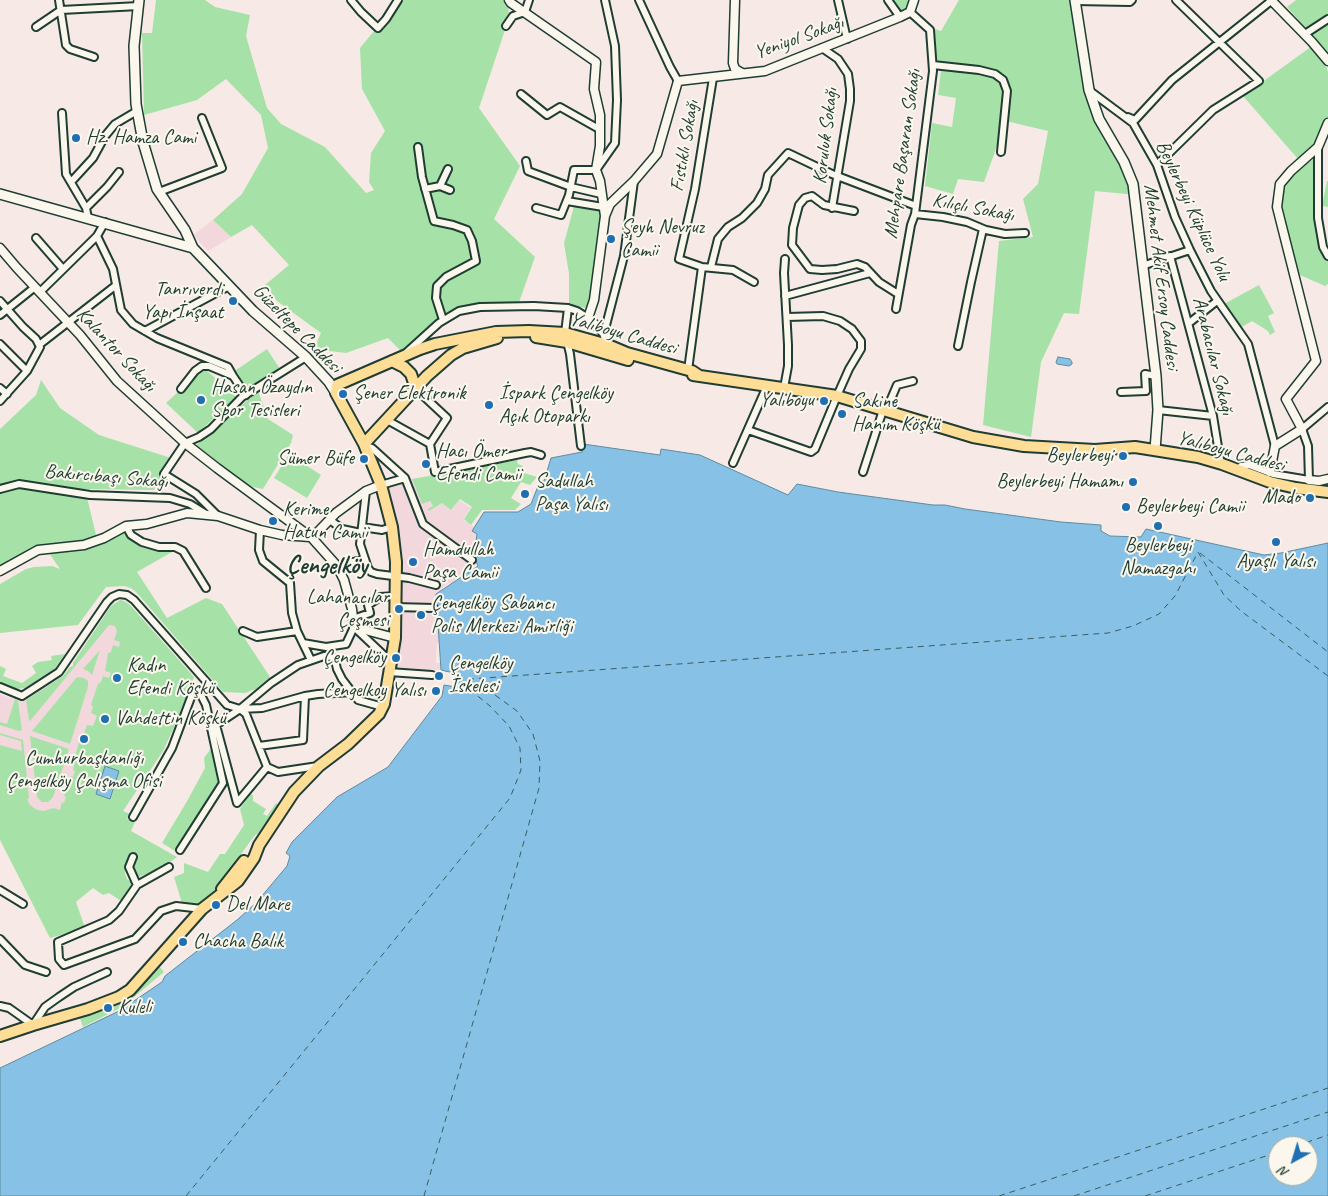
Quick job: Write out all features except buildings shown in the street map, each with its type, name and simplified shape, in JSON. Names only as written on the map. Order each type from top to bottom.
[{"type":"main road","name":"Mehmet Akif Ersoy Caddesi","points":[[1075,1],[1089,90],[1099,119],[1124,162],[1133,184],[1156,376],[1158,410],[1155,450]]},
{"type":"main road","points":[[139,3],[134,46],[137,111],[142,142],[159,192]]},
{"type":"main road","name":"Güzeltepe Caddesi","points":[[159,192],[185,230],[194,248],[253,312],[306,357],[334,386],[364,444],[381,485],[392,527],[395,576],[395,638],[383,707]]},
{"type":"main road","points":[[0,194],[194,248]]},
{"type":"main road","name":"Yalıboyu Caddesi","points":[[334,386],[413,352],[456,339],[496,332],[529,331],[608,345],[626,353],[688,370],[698,375]]},
{"type":"main road","name":"Yalıboyu Caddesi","points":[[364,444],[427,376],[451,355],[463,348],[483,341],[514,336],[532,336],[566,338],[690,376],[698,375],[837,396],[1036,445],[1095,450],[1128,446],[1155,450],[1221,462],[1270,482],[1328,492]]},
{"type":"main road","points":[[413,352],[411,358],[412,366],[418,375],[427,376]]},
{"type":"main road","points":[[392,361],[404,367],[411,374],[416,389]]},
{"type":"main road","points":[[1221,462],[1241,466],[1284,481],[1328,485]]},
{"type":"main road","points":[[0,1036],[88,1009],[119,997],[130,990],[262,839],[294,792],[319,766],[375,720],[383,707]]},
{"type":"street","points":[[59,0],[66,45],[70,49],[94,57]]},
{"type":"street","points":[[351,0],[378,28],[398,0]]},
{"type":"street","points":[[509,0],[596,62],[594,89],[600,115],[600,146],[596,170],[605,216]]},
{"type":"street","points":[[525,12],[529,0]]},
{"type":"street","points":[[596,170],[614,143],[616,109],[615,46],[605,0]]},
{"type":"street","points":[[588,318],[594,300],[605,216],[610,204],[657,154],[678,81],[640,0]]},
{"type":"street","points":[[735,0],[733,61],[736,69],[742,74]]},
{"type":"street","points":[[838,0],[846,39]]},
{"type":"street","points":[[888,0],[900,17]]},
{"type":"street","points":[[910,12],[914,0]]},
{"type":"street","points":[[1075,1],[1130,2],[1132,0]]},
{"type":"street","points":[[1157,165],[1213,110],[1259,81],[1176,0]]},
{"type":"street","points":[[1118,113],[1135,120],[1172,80],[1271,0],[1305,34],[1328,61]]},
{"type":"street","points":[[36,27],[61,10],[139,3]]},
{"type":"street","points":[[506,26],[513,16],[525,12]]},
{"type":"street","name":"Yeniyol Sokağı","points":[[678,81],[765,72],[910,12]]},
{"type":"street","name":"Mehpare Başaran Sokağı","points":[[896,309],[911,225],[915,214],[933,72],[930,30],[910,12]]},
{"type":"street","points":[[1305,34],[1328,19]]},
{"type":"street","name":"Koruluk Sokağı","points":[[822,48],[838,59],[848,74],[850,89],[850,101],[832,208]]},
{"type":"street","points":[[933,65],[979,70],[995,74],[1003,80],[1007,91],[1001,152]]},
{"type":"street","name":"Fıstıklı Sokağı","points":[[713,78],[695,189],[679,259],[702,266],[732,270],[754,282]]},
{"type":"street","name":"Beylerbeyi Küplüce Yolu","points":[[1089,90],[1133,123],[1157,165],[1175,217],[1190,250],[1218,301],[1248,344],[1275,446]]},
{"type":"street","points":[[521,94],[547,115],[560,107],[599,129]]},
{"type":"street","points":[[71,182],[94,158],[105,136],[115,124],[137,111]]},
{"type":"street","points":[[62,113],[66,174],[86,208],[88,218]]},
{"type":"street","points":[[159,192],[222,168],[202,118]]},
{"type":"street","points":[[1328,123],[1318,147],[1318,218],[1323,247],[1328,256]]},
{"type":"street","points":[[418,147],[425,189],[434,221],[467,230],[472,241],[476,261],[446,277],[437,286],[436,298],[443,320]]},
{"type":"street","points":[[1309,480],[1308,446],[1302,428],[1286,398],[1316,361],[1277,207],[1280,184],[1291,171],[1318,147]]},
{"type":"street","points":[[711,267],[718,239],[728,226],[742,218],[757,203],[768,175],[788,153],[838,176],[916,206]]},
{"type":"street","points":[[526,161],[528,171],[571,187],[602,194]]},
{"type":"street","points":[[440,186],[448,169]]},
{"type":"street","points":[[536,208],[561,215],[567,202],[574,170],[596,170]]},
{"type":"street","points":[[86,208],[119,172]]},
{"type":"street","points":[[604,334],[624,256],[634,180]]},
{"type":"street","points":[[425,189],[440,186],[450,190]]},
{"type":"street","points":[[854,212],[824,205],[812,196],[805,198],[799,205],[792,228],[792,244],[810,269],[837,269],[857,264],[865,267],[879,282],[898,294]]},
{"type":"street","points":[[567,202],[603,207]]},
{"type":"street","name":"Kılıçlı Sokağı","points":[[915,214],[968,222],[983,229],[1005,234],[1025,233]]},
{"type":"street","points":[[0,315],[63,269],[98,236],[105,222]]},
{"type":"street","points":[[958,346],[970,282],[983,229]]},
{"type":"street","points":[[98,236],[113,269],[121,310],[133,324],[228,368],[246,395]]},
{"type":"street","points":[[36,238],[63,269]]},
{"type":"street","points":[[1142,266],[1190,250]]},
{"type":"street","name":"Kalantor Sokağı","points":[[1,252],[69,323],[117,381],[217,468],[312,538],[337,566]]},
{"type":"street","name":"Arabacılar Sokağı","points":[[1170,256],[1213,416],[1221,462]]},
{"type":"street","points":[[784,388],[788,366],[785,259]]},
{"type":"street","points":[[688,370],[702,266]]},
{"type":"street","points":[[785,296],[870,273]]},
{"type":"street","points":[[39,345],[115,286]]},
{"type":"street","points":[[145,331],[229,286]]},
{"type":"street","points":[[0,301],[36,339],[40,347],[27,371],[0,401]]},
{"type":"street","points":[[1189,324],[1218,301]]},
{"type":"street","points":[[402,357],[443,320],[459,311],[480,308],[534,306],[568,308],[588,318],[604,334],[608,345]]},
{"type":"street","points":[[568,308],[566,338],[570,354],[581,446]]},
{"type":"street","points":[[748,430],[811,452],[815,449],[849,369],[861,349],[861,341],[852,329],[840,321],[823,316],[787,316]]},
{"type":"street","points":[[0,344],[27,371]]},
{"type":"street","points":[[218,516],[196,494],[164,474],[186,442],[199,437],[211,429],[242,397],[306,357]]},
{"type":"street","points":[[181,389],[195,371],[202,366],[217,368],[232,376]]},
{"type":"street","points":[[1121,392],[1146,391],[1145,374],[1156,376]]},
{"type":"street","points":[[863,472],[885,408],[897,385],[913,381]]},
{"type":"street","points":[[733,463],[767,386]]},
{"type":"street","points":[[0,388],[6,394]]},
{"type":"street","points":[[416,389],[447,418],[430,444],[434,472],[531,452],[541,455]]},
{"type":"street","points":[[1270,472],[1275,446],[1302,428],[1328,407]]},
{"type":"street","points":[[1158,410],[1213,416]]},
{"type":"street","points":[[387,420],[430,444]]},
{"type":"street","points":[[364,444],[372,448],[405,478],[423,524],[472,560]]},
{"type":"street","points":[[1241,466],[1249,465],[1290,478],[1319,481],[1328,479]]},
{"type":"street","points":[[0,571],[38,550],[84,544],[104,538],[126,526],[147,524],[187,513],[218,516],[260,530],[312,538],[336,513],[366,491],[405,478]]},
{"type":"street","points":[[1319,481],[1328,485]]},
{"type":"street","name":"Bakırcıbaşı Sokağı","points":[[0,489],[19,484],[90,495],[170,498],[190,504],[207,514]]},
{"type":"street","points":[[366,491],[360,544],[371,572],[409,578],[436,585]]},
{"type":"street","points":[[330,520],[342,529],[382,530],[392,527]]},
{"type":"street","points":[[126,526],[131,535],[142,542],[159,547],[174,547],[183,551],[206,588]]},
{"type":"street","points":[[260,530],[259,550],[263,561],[290,583],[292,613],[297,631],[311,660]]},
{"type":"street","points":[[304,643],[326,647],[346,644],[354,628],[353,619],[344,580],[337,566],[365,559]]},
{"type":"street","points":[[0,688],[22,696],[59,672],[107,602],[119,594],[127,595],[134,600],[227,705],[240,709],[262,708],[305,696],[353,692]]},
{"type":"street","points":[[353,619],[370,613],[368,605],[380,597],[395,602],[434,608]]},
{"type":"street","points":[[354,628],[395,638]]},
{"type":"street","points":[[354,628],[390,667],[432,676]]},
{"type":"street","points":[[242,631],[256,637],[297,631]]},
{"type":"street","points":[[213,726],[240,709],[291,669],[324,656],[332,657],[335,660],[342,679],[358,700],[383,707]]},
{"type":"street","points":[[132,817],[172,748],[193,692],[201,694],[206,705],[237,804],[267,767]]},
{"type":"street","points":[[259,746],[303,740],[305,696]]},
{"type":"street","points":[[240,709],[246,714],[267,767],[278,772],[319,766]]},
{"type":"street","points":[[180,850],[222,783],[213,726]]},
{"type":"street","points":[[133,857],[129,867],[136,885]]},
{"type":"street","points":[[169,867],[136,885],[118,911],[108,920],[58,942],[59,959],[64,965],[135,939],[161,911],[176,906],[204,907]]},
{"type":"street","points":[[0,890],[23,904]]},
{"type":"street","points":[[0,940],[25,965],[46,972]]},
{"type":"street","points":[[0,1006],[9,1008],[33,1025],[45,1007],[74,987],[107,972]]},
{"type":"shaded area","points":[[213,220],[231,237],[208,251],[193,235]]},
{"type":"shaded area","points":[[406,478],[412,479],[416,488],[430,501],[433,507],[429,511],[442,503],[452,510],[459,500],[471,508],[463,519],[474,527],[472,531],[476,534],[474,561],[451,584],[448,583],[436,594],[439,643],[437,643],[436,663],[440,663],[440,670],[432,669],[431,673],[399,670],[397,668],[397,603],[384,485]]},
{"type":"shaded area","name":"Cumhurbaşkanlığı Çengelköy Çalışma Ofisi","points":[[120,600],[130,605],[194,677],[163,751],[123,811],[130,814],[0,821],[0,694],[18,701],[26,700],[63,677]]},
{"type":"green space","points":[[156,0],[205,0],[215,7],[250,15],[246,36],[267,108],[281,124],[325,147],[366,193],[374,190],[369,182],[371,153],[385,131],[362,89],[360,48],[398,2],[402,0],[508,0],[509,18],[479,108],[520,166],[494,219],[535,257],[517,308],[456,310],[403,353],[388,338],[346,353],[314,349],[321,333],[277,301],[265,285],[289,265],[252,225],[231,237],[213,220],[242,194],[268,148],[261,115],[226,79],[197,100],[144,115],[142,33],[152,33]]},
{"type":"green space","points":[[891,0],[910,0],[907,9],[900,13]]},
{"type":"green space","points":[[959,0],[1073,0],[1088,97],[1137,195],[1095,191],[1079,314],[1064,313],[1041,362],[1031,437],[983,425],[999,241],[1033,237],[1023,199],[1038,184],[1048,131],[1006,121],[984,182],[958,179],[953,194],[925,186],[932,123],[952,127],[956,98],[938,95],[942,62],[929,59],[929,27],[941,31]]},
{"type":"green space","points":[[1296,0],[1328,0],[1328,54],[1287,7]]},
{"type":"green space","points":[[1312,46],[1328,72],[1328,118],[1319,140],[1298,159],[1243,96]]},
{"type":"green space","points":[[1317,157],[1313,212],[1320,251],[1328,260],[1328,284],[1325,286],[1293,272],[1278,195],[1292,173]]},
{"type":"green space","points":[[1328,181],[1328,207],[1322,206]]},
{"type":"green space","points":[[574,206],[601,212],[589,308],[569,306],[569,274],[564,243]]},
{"type":"green space","points":[[1259,285],[1274,313],[1268,316],[1275,332],[1270,335],[1268,331],[1252,321],[1240,328],[1224,304]]},
{"type":"green space","points":[[267,349],[280,369],[246,392],[233,372]]},
{"type":"green space","name":"Hasan Özaydın Spor Tesisleri","points":[[204,368],[236,397],[198,433],[166,403]]},
{"type":"green space","points":[[41,380],[60,408],[99,435],[171,458],[154,490],[85,489],[97,539],[125,531],[172,552],[137,572],[167,618],[206,598],[222,604],[270,677],[256,689],[245,693],[223,692],[136,592],[124,586],[106,587],[78,625],[0,633],[0,584],[26,569],[34,567],[52,566],[60,569],[47,550],[0,567],[0,429],[36,395]]},
{"type":"green space","points":[[258,391],[268,419],[293,435],[291,443],[263,489],[248,486],[196,445]]},
{"type":"green space","points":[[289,454],[321,475],[307,498],[274,478]]},
{"type":"green space","points":[[517,460],[518,464],[523,466],[521,472],[537,477],[530,485],[521,482],[511,498],[521,504],[515,510],[482,510],[471,525],[464,519],[472,507],[460,499],[451,510],[442,503],[429,511],[428,509],[433,506],[430,501],[422,504],[412,479]]},
{"type":"green space","name":"Cumhurbaşkanlığı Çengelköy Çalışma Ofisi","points":[[120,600],[130,605],[194,677],[163,751],[123,811],[130,814],[127,819],[135,822],[131,831],[177,857],[161,869],[138,877],[131,866],[136,857],[134,854],[131,854],[128,857],[125,874],[132,883],[121,901],[109,893],[103,895],[93,888],[76,902],[85,928],[50,938],[0,840],[0,745],[22,751],[21,741],[0,735],[0,733],[23,740],[29,798],[27,799],[30,805],[37,810],[44,811],[53,808],[60,810],[62,802],[64,803],[66,797],[64,796],[71,776],[73,777],[75,771],[73,770],[73,763],[81,735],[84,733],[87,725],[93,726],[97,716],[91,713],[93,707],[91,705],[98,684],[103,676],[109,678],[111,673],[105,671],[108,653],[111,652],[113,645],[119,647],[120,642],[114,640],[117,631],[115,626],[109,625],[30,721],[26,700],[63,676],[73,666],[73,663],[111,606]]},
{"type":"green space","points":[[100,650],[92,675],[83,669]]},
{"type":"green space","points":[[65,654],[55,669],[25,688],[17,689],[0,682],[0,666],[6,669],[3,676],[22,683],[36,673],[32,666],[38,662],[52,660],[51,656]]},
{"type":"green space","points":[[77,677],[88,681],[88,687],[70,744],[32,731]]},
{"type":"green space","points":[[15,699],[18,701],[22,730],[19,731],[0,725],[0,722],[7,724]]},
{"type":"green space","points":[[30,736],[69,749],[53,797],[48,802],[42,802],[37,797]]},
{"type":"green space","points":[[212,747],[220,781],[175,851],[162,843],[205,768],[204,758]]},
{"type":"green space","points":[[250,794],[253,795],[253,801],[266,809],[263,814],[267,816],[276,803],[281,806],[262,832],[255,835],[211,895],[195,905],[182,903],[174,877],[184,873],[184,863],[208,872],[220,854],[225,854],[244,825],[240,809]]},
{"type":"green space","points":[[159,966],[164,972],[122,1007],[83,1027],[79,1015],[122,1001]]},
{"type":"water","points":[[1058,357],[1070,359],[1072,364],[1069,366],[1057,364]]},
{"type":"water","points":[[583,444],[660,455],[661,449],[700,455],[788,495],[797,484],[838,492],[933,505],[945,505],[1061,522],[1101,525],[1101,531],[1110,536],[1141,537],[1146,529],[1264,555],[1328,543],[1328,1196],[0,1196],[0,1068],[119,1011],[162,982],[165,976],[256,903],[287,866],[290,856],[286,853],[292,842],[337,797],[388,767],[442,696],[444,685],[456,687],[458,674],[441,670],[436,594],[478,566],[474,556],[477,534],[472,531],[484,512],[518,512],[531,504],[540,481],[544,481],[551,458],[582,452]]},
{"type":"water","points":[[105,766],[119,771],[110,799],[96,794]]},
{"type":"ferry route","points":[[1198,552],[1224,595],[1241,611],[1328,676]]},
{"type":"ferry route","points":[[457,680],[1108,633],[1133,626],[1159,614],[1175,596],[1198,552]]},
{"type":"ferry route","points":[[1200,553],[1328,652]]},
{"type":"ferry route","points":[[186,1196],[510,798],[521,770],[520,748],[509,726],[490,706],[458,680]]},
{"type":"ferry route","points":[[424,1196],[539,788],[540,761],[533,734],[517,711],[495,695],[460,681]]},
{"type":"ferry route","points":[[999,1196],[1328,1088]]},
{"type":"ferry route","points":[[1074,1196],[1328,1112]]},
{"type":"ferry route","points":[[1318,1138],[1328,1135]]},
{"type":"ferry route","points":[[1145,1196],[1268,1155]]},
{"type":"place","name":"Hz. Hamza Cami","points":[[76,138]]},
{"type":"place","name":"Şeyh Nevruz Camii","points":[[611,239]]},
{"type":"place","name":"Tanrıverdi Yapı İnşaat","points":[[233,301]]},
{"type":"place","name":"Şener Elektronik","points":[[343,394]]},
{"type":"place","name":"Hasan Özaydın Spor Tesisleri","points":[[201,400]]},
{"type":"place","name":"Yalıboyu","points":[[824,401]]},
{"type":"place","name":"İspark Çengelköy Açık Otoparkı","points":[[489,405]]},
{"type":"place","name":"Sakine Hanım Köşkü","points":[[842,414]]},
{"type":"place","name":"Beylerbeyi","points":[[1123,456]]},
{"type":"place","name":"Sümer Büfe","points":[[364,459]]},
{"type":"place","name":"Hacı Ömer Efendi Camii","points":[[426,464]]},
{"type":"place","name":"Beylerbeyi Hamamı","points":[[1133,482]]},
{"type":"place","name":"Sadullah Paşa Yalısı","points":[[525,494]]},
{"type":"place","name":"Mado","points":[[1310,498]]},
{"type":"place","name":"Beylerbeyi Camii","points":[[1126,507]]},
{"type":"place","name":"Kerime Hatun Camii","points":[[273,521]]},
{"type":"place","name":"Beylerbeyi Namazgahı","points":[[1158,526]]},
{"type":"place","name":"Ayaşlı Yalısı","points":[[1276,542]]},
{"type":"place","name":"Hamdullah Paşa Camii","points":[[413,562]]},
{"type":"place","name":"Lahanacılar Çeşmesi","points":[[399,609]]},
{"type":"place","name":"Çengelköy Sabancı Polis Merkezi Amirliği","points":[[421,615]]},
{"type":"place","name":"Çengelköy","points":[[396,658]]},
{"type":"place","name":"Çengelköy İskelesi","points":[[439,676]]},
{"type":"place","name":"Kadın Efendi Köşkü","points":[[117,678]]},
{"type":"place","name":"Cengelkoy Yalısı","points":[[436,691]]},
{"type":"place","name":"Vahdettin Köşkü","points":[[105,719]]},
{"type":"place","name":"Cumhurbaşkanlığı Çengelköy Çalışma Ofisi","points":[[84,739]]},
{"type":"place","name":"Del Mare","points":[[216,905]]},
{"type":"place","name":"Chacha Balık","points":[[183,942]]},
{"type":"place","name":"Kuleli","points":[[108,1008]]},
{"type":"district","name":"Çengelköy","points":[[327,566]]}]
